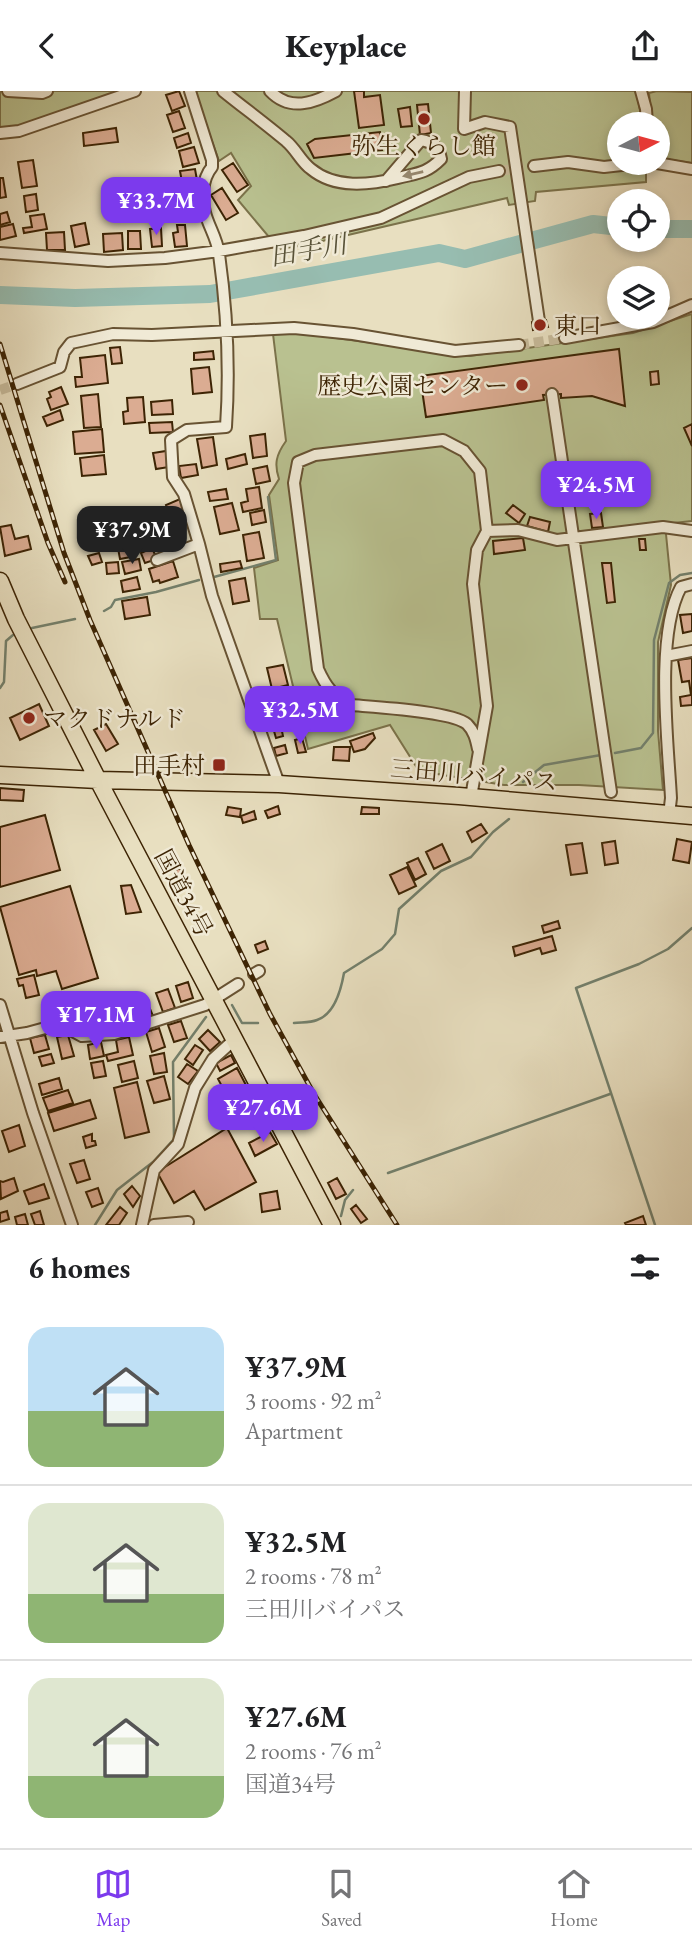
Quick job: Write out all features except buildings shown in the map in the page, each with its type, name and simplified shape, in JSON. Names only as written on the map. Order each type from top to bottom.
[{"type":"highway","name":"国道34号","points":[[0,581],[16,619],[98,780],[332,1225]]},
{"type":"highway","name":"三田川バイパス","points":[[0,775],[279,784],[692,816]]},
{"type":"street","points":[[8,91],[47,91]]},
{"type":"street","points":[[0,133],[19,131],[135,91]]},
{"type":"street","points":[[190,91],[212,160],[203,192],[205,218],[219,251],[227,330],[228,394],[226,427],[187,430],[171,440],[173,477],[184,494],[212,596],[279,784]]},
{"type":"street","points":[[223,91],[289,143],[310,169],[336,183],[376,183],[386,181],[429,171],[441,159],[435,145],[421,140],[386,181]]},
{"type":"street","points":[[270,91],[293,105],[309,104],[336,91]]},
{"type":"street","points":[[465,91],[464,129],[485,122],[510,127],[539,321]]},
{"type":"street","points":[[641,91],[646,112]]},
{"type":"street","points":[[534,166],[568,162],[607,167]]},
{"type":"street","points":[[670,165],[692,169]]},
{"type":"street","points":[[0,253],[108,261],[165,258],[219,251],[304,236],[381,218],[469,177],[499,171]]},
{"type":"street","points":[[565,338],[653,322],[692,305]]},
{"type":"street","points":[[17,384],[60,367],[64,352],[71,343],[113,334],[152,335],[294,328],[353,334],[455,351],[519,345]]},
{"type":"street","points":[[552,394],[611,792]]},
{"type":"street","points":[[471,797],[487,706],[473,570],[477,550],[487,531],[480,471],[464,451],[443,440],[315,455],[298,462],[294,483],[318,669],[327,689],[338,699],[351,705],[437,715],[465,722],[475,735],[478,749]]},
{"type":"street","points":[[487,531],[518,530],[557,540],[663,527],[692,531]]},
{"type":"street","points":[[157,560],[199,544]]},
{"type":"street","points":[[669,815],[671,798],[666,656],[672,604],[681,587],[692,584]]},
{"type":"street","points":[[666,656],[692,651]]},
{"type":"street","points":[[4,1036],[27,1034],[60,1024],[82,1036],[114,1034],[205,1005],[238,984]]},
{"type":"street","points":[[0,1005],[4,1036],[72,1225]]},
{"type":"street","points":[[142,1225],[154,1170],[178,1144],[195,1088],[213,1059],[235,1039]]},
{"type":"street","points":[[154,1225],[188,1221]]},
{"type":"green space","points":[[0,91],[122,91],[0,130]]},
{"type":"green space","points":[[194,91],[636,91],[640,112],[607,112],[607,175],[646,175],[646,182],[536,192],[535,201],[509,205],[507,198],[279,249],[238,200],[251,186],[231,153],[219,161]]},
{"type":"green space","points":[[692,92],[692,163],[670,160],[670,112],[651,112],[649,93]]},
{"type":"green space","points":[[692,314],[692,521],[665,524],[671,585],[658,642],[658,731],[663,790],[579,785],[504,785],[419,771],[390,725],[308,749],[277,619],[260,619],[254,568],[278,560],[269,495],[279,479],[277,460],[286,441],[273,334],[306,334],[470,356],[645,329],[670,329],[670,321]]},
{"type":"waterway","name":"田手川","points":[[0,295],[75,298],[210,294],[439,253],[465,259],[593,224],[607,226]]},
{"type":"waterway","name":"田手川","points":[[670,229],[692,229]]},
{"type":"waterway","points":[[214,577],[276,560],[268,497]]},
{"type":"waterway","points":[[615,753],[641,748],[653,733],[654,640],[669,583],[680,575],[692,573]]},
{"type":"waterway","points":[[104,611],[111,607],[115,600],[199,580]]},
{"type":"waterway","points":[[32,628],[75,619]]},
{"type":"waterway","points":[[0,688],[4,682],[6,641],[13,635]]},
{"type":"waterway","points":[[523,782],[544,765],[601,755]]},
{"type":"waterway","points":[[294,1023],[314,1021],[328,1013],[339,994],[344,973],[382,949],[395,934],[399,909],[441,871],[471,857],[493,832],[509,819]]},
{"type":"waterway","points":[[655,1225],[576,988],[639,964],[668,949],[692,928]]},
{"type":"waterway","points":[[232,1005],[242,1023],[258,1023]]},
{"type":"waterway","points":[[95,1225],[117,1190],[153,1162],[174,1139],[173,1062],[206,1017]]},
{"type":"waterway","points":[[388,1173],[610,1094]]},
{"type":"waterway","points":[[341,1216],[345,1200],[353,1190]]},
{"type":"tunnel","points":[[499,171],[534,166]]},
{"type":"tunnel","points":[[519,345],[565,338]]},
{"type":"tunnel","points":[[0,390],[17,384]]},
{"type":"railway","points":[[0,344],[64,553],[90,620],[189,845],[270,1014],[314,1094],[397,1225]]},
{"type":"railway","points":[[0,405],[48,543],[65,582]]},
{"type":"place","name":"弥生くらし館","points":[[424,119]]},
{"type":"place","name":"東口","points":[[540,325]]},
{"type":"place","name":"歴史公園センター","points":[[522,385]]},
{"type":"place","name":"マクドナルド","points":[[29,718]]},
{"type":"place","name":"田手村","points":[[219,765]]}]
